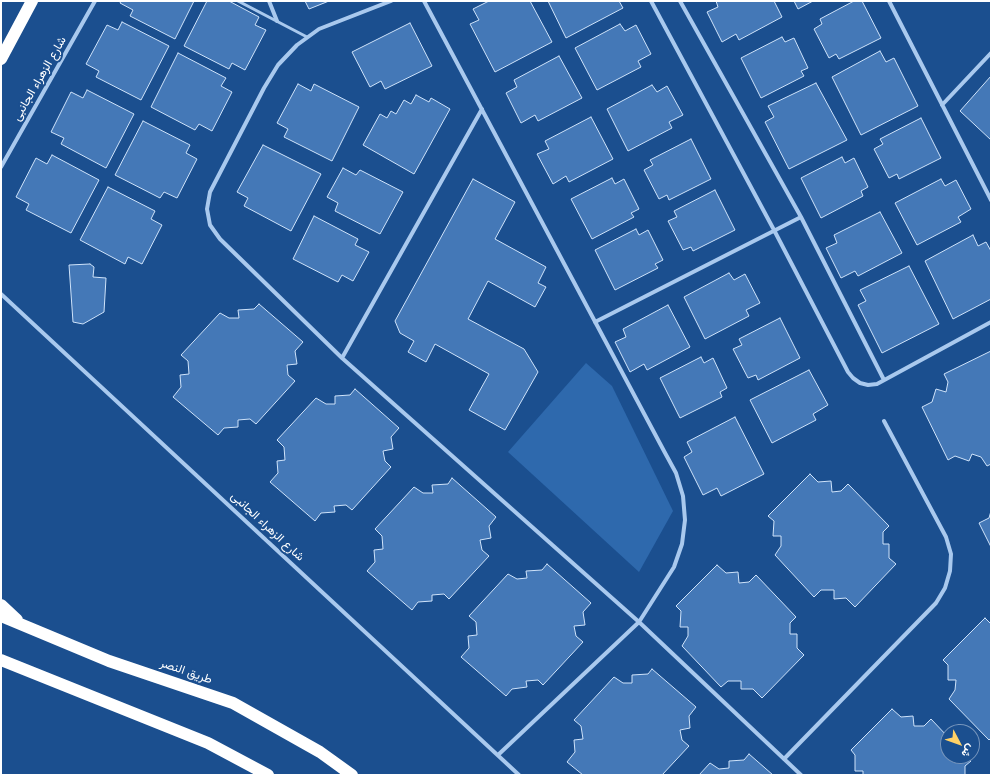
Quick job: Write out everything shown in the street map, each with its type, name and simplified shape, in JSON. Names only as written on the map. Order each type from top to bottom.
[{"type":"highway","points":[[1,59],[32,1]]},
{"type":"highway","points":[[1,605],[22,625]]},
{"type":"highway","name":"طريق النصر","points":[[1,616],[109,661],[233,703],[320,752],[352,775]]},
{"type":"highway","points":[[1,660],[208,743],[268,775]]},
{"type":"street","name":"شارع الزهراء الجانبى","points":[[1,167],[95,1]]},
{"type":"street","points":[[269,1],[277,22]]},
{"type":"street","points":[[391,1],[319,29],[297,45],[278,65],[264,88],[210,192],[207,208],[210,225],[220,239],[342,358],[640,622],[801,775]]},
{"type":"street","points":[[424,1],[676,473],[683,496],[685,520],[682,544],[674,567],[640,622],[498,755]]},
{"type":"street","points":[[651,1],[774,230],[848,372],[853,378],[860,383],[868,385],[877,384],[991,322]]},
{"type":"street","points":[[680,1],[801,217],[884,380]]},
{"type":"street","points":[[889,1],[991,200]]},
{"type":"street","points":[[942,104],[991,53]]},
{"type":"street","points":[[342,358],[482,109]]},
{"type":"street","points":[[595,322],[801,217]]},
{"type":"street","name":"شارع الزهراء الجانبى","points":[[1,294],[519,775]]},
{"type":"street","points":[[784,759],[936,603],[945,588],[950,571],[951,554],[946,538],[884,421]]},
{"type":"lane","points":[[238,1],[307,37]]},
{"type":"shaded area","points":[[586,363],[612,386],[673,511],[639,572],[508,452]]},
{"type":"building","points":[[121,1],[194,1],[175,39],[130,16],[133,10],[120,3]]},
{"type":"building","points":[[207,1],[229,1],[259,17],[255,25],[266,30],[245,70],[232,63],[229,69],[184,46]]},
{"type":"building","points":[[305,1],[329,1],[309,9]]},
{"type":"building","points":[[489,1],[530,1],[552,42],[495,72],[470,24],[479,20],[473,9]]},
{"type":"building","points":[[548,1],[619,1],[623,8],[566,38]]},
{"type":"building","points":[[716,1],[774,1],[782,17],[739,40],[736,34],[722,42],[707,12],[718,7]]},
{"type":"building","points":[[794,1],[813,1],[798,9]]},
{"type":"building","points":[[854,1],[862,1],[881,38],[839,59],[836,54],[829,58],[814,29],[822,24],[820,19]]},
{"type":"building","points":[[122,22],[169,46],[141,100],[96,77],[99,71],[86,64],[107,25],[118,30]]},
{"type":"building","points":[[410,23],[432,66],[385,89],[381,81],[370,87],[352,52]]},
{"type":"building","points":[[620,24],[625,31],[636,25],[651,54],[638,61],[641,67],[597,90],[575,48]]},
{"type":"building","points":[[782,37],[785,42],[794,38],[808,68],[801,71],[804,76],[761,98],[741,58]]},
{"type":"building","points":[[880,51],[886,62],[894,58],[918,106],[861,135],[832,77]]},
{"type":"building","points":[[178,53],[226,78],[221,86],[232,92],[212,131],[199,124],[195,130],[151,107]]},
{"type":"building","points":[[559,56],[582,98],[538,121],[535,115],[521,123],[506,93],[517,87],[514,80]]},
{"type":"building","points":[[991,76],[991,140],[960,111]]},
{"type":"building","points":[[816,83],[847,140],[789,169],[765,122],[774,117],[768,106]]},
{"type":"building","points":[[298,84],[311,91],[314,84],[359,107],[332,161],[284,137],[288,129],[277,123]]},
{"type":"building","points":[[652,85],[657,92],[667,86],[683,115],[669,122],[672,128],[628,151],[607,109]]},
{"type":"building","points":[[87,90],[134,114],[106,168],[61,144],[64,138],[51,132],[71,92],[83,98]]},
{"type":"building","points":[[416,95],[429,102],[431,98],[450,109],[414,174],[363,145],[380,114],[387,118],[391,111],[396,114],[404,100],[411,104]]},
{"type":"building","points":[[591,117],[613,159],[569,182],[566,176],[553,184],[537,154],[549,149],[545,141]]},
{"type":"building","points":[[921,118],[941,158],[899,179],[897,174],[889,178],[874,149],[883,144],[880,139]]},
{"type":"building","points":[[143,121],[190,145],[186,153],[197,159],[177,198],[164,192],[160,198],[115,175]]},
{"type":"building","points":[[691,139],[711,179],[669,200],[667,195],[659,199],[644,170],[653,165],[650,160]]},
{"type":"building","points":[[263,145],[321,174],[291,231],[244,206],[248,198],[237,192]]},
{"type":"building","points":[[52,155],[99,180],[71,233],[26,210],[29,204],[16,197],[36,158],[47,164]]},
{"type":"building","points":[[842,157],[845,163],[854,158],[868,187],[861,191],[863,196],[821,218],[801,178]]},
{"type":"building","points":[[343,168],[356,175],[360,170],[403,192],[380,234],[335,211],[338,203],[327,197]]},
{"type":"building","points":[[612,178],[615,184],[624,179],[639,209],[631,213],[634,217],[592,239],[571,199]]},
{"type":"building","points":[[473,179],[515,202],[495,239],[546,267],[538,283],[546,287],[535,307],[488,281],[468,319],[524,349],[538,372],[505,430],[469,410],[489,374],[435,344],[426,362],[408,352],[414,341],[400,333],[395,321]]},
{"type":"building","points":[[941,179],[945,186],[956,180],[971,209],[958,217],[961,222],[917,245],[895,203]]},
{"type":"building","points":[[108,187],[155,211],[151,219],[162,225],[142,264],[128,257],[125,264],[80,240]]},
{"type":"building","points":[[715,190],[735,230],[693,251],[691,247],[683,250],[668,221],[677,217],[674,211]]},
{"type":"building","points":[[880,212],[902,253],[858,276],[855,271],[841,278],[826,248],[837,243],[834,235]]},
{"type":"building","points":[[314,216],[358,239],[355,245],[369,252],[353,281],[342,275],[338,282],[293,259]]},
{"type":"building","points":[[636,229],[639,235],[648,230],[663,260],[655,264],[658,268],[615,290],[595,250]]},
{"type":"building","points":[[973,235],[978,246],[986,242],[991,251],[991,299],[953,319],[925,261]]},
{"type":"building","points":[[90,264],[94,267],[93,277],[106,278],[104,312],[83,324],[73,322],[69,265]]},
{"type":"building","points":[[909,266],[939,324],[882,353],[858,305],[866,301],[860,290]]},
{"type":"building","points":[[729,273],[734,280],[745,274],[760,303],[746,310],[749,316],[705,339],[684,297]]},
{"type":"building","points":[[259,304],[303,342],[295,351],[297,364],[287,365],[288,375],[295,381],[256,424],[250,419],[238,420],[238,427],[224,428],[218,435],[173,397],[181,387],[180,375],[189,374],[188,361],[181,355],[220,313],[229,318],[239,318],[238,310],[254,309]]},
{"type":"building","points":[[668,305],[690,347],[647,370],[644,364],[630,372],[615,342],[626,337],[623,329]]},
{"type":"building","points":[[780,318],[800,358],[758,380],[756,375],[748,378],[733,349],[742,345],[739,339]]},
{"type":"building","points":[[991,351],[991,464],[987,466],[981,457],[972,454],[969,461],[955,456],[948,460],[922,407],[932,402],[936,389],[946,392],[948,382],[944,374]]},
{"type":"building","points":[[701,357],[704,363],[713,358],[727,388],[720,392],[722,397],[680,418],[660,378]]},
{"type":"building","points":[[809,370],[828,405],[813,414],[816,420],[772,443],[750,400]]},
{"type":"building","points":[[355,389],[399,428],[391,437],[393,449],[383,451],[385,461],[391,467],[352,510],[346,505],[334,506],[335,512],[321,513],[315,521],[270,482],[278,473],[277,461],[285,460],[284,447],[277,440],[316,398],[326,404],[335,404],[335,396],[350,395]]},
{"type":"building","points":[[735,417],[764,474],[721,496],[717,488],[703,495],[684,457],[692,452],[687,442]]},
{"type":"building","points":[[810,474],[818,482],[831,481],[832,492],[841,491],[848,484],[889,526],[883,532],[883,544],[889,544],[889,558],[896,564],[855,607],[846,598],[834,599],[834,590],[821,590],[814,597],[775,555],[781,546],[781,536],[773,536],[774,521],[768,516]]},
{"type":"building","points":[[452,478],[496,517],[489,526],[491,538],[480,540],[482,550],[489,556],[449,599],[444,594],[432,595],[432,601],[418,602],[412,610],[367,571],[375,562],[374,550],[383,549],[382,536],[375,529],[414,487],[423,493],[433,493],[432,485],[448,484]]},
{"type":"building","points":[[991,511],[991,547],[979,523],[989,518]]},
{"type":"building","points":[[547,564],[591,603],[583,612],[585,625],[574,626],[576,636],[583,642],[543,685],[538,680],[526,681],[527,687],[512,689],[506,696],[461,657],[469,648],[468,636],[477,635],[476,622],[469,616],[508,574],[517,579],[527,578],[526,571],[542,570]]},
{"type":"building","points":[[717,565],[726,573],[738,572],[739,583],[749,582],[756,575],[796,617],[790,623],[790,634],[797,634],[797,648],[804,655],[762,698],[753,689],[741,689],[741,681],[728,681],[721,687],[682,646],[688,636],[688,627],[680,627],[681,611],[676,606]]},
{"type":"building","points":[[985,618],[991,624],[991,738],[989,740],[980,731],[980,724],[973,724],[949,699],[955,690],[956,680],[948,680],[948,665],[943,660]]},
{"type":"building","points":[[652,669],[696,707],[689,716],[690,728],[680,730],[682,740],[689,746],[662,775],[583,775],[567,762],[575,752],[574,740],[583,739],[581,726],[574,720],[614,677],[623,683],[632,683],[632,675],[648,674]]},
{"type":"building","points":[[892,709],[901,717],[913,716],[914,726],[924,726],[931,719],[940,729],[940,764],[967,764],[965,766],[965,775],[863,775],[863,771],[855,771],[855,755],[851,750]]},
{"type":"building","points":[[749,754],[773,775],[699,775],[710,763],[719,769],[729,768],[729,761],[744,760]]}]
